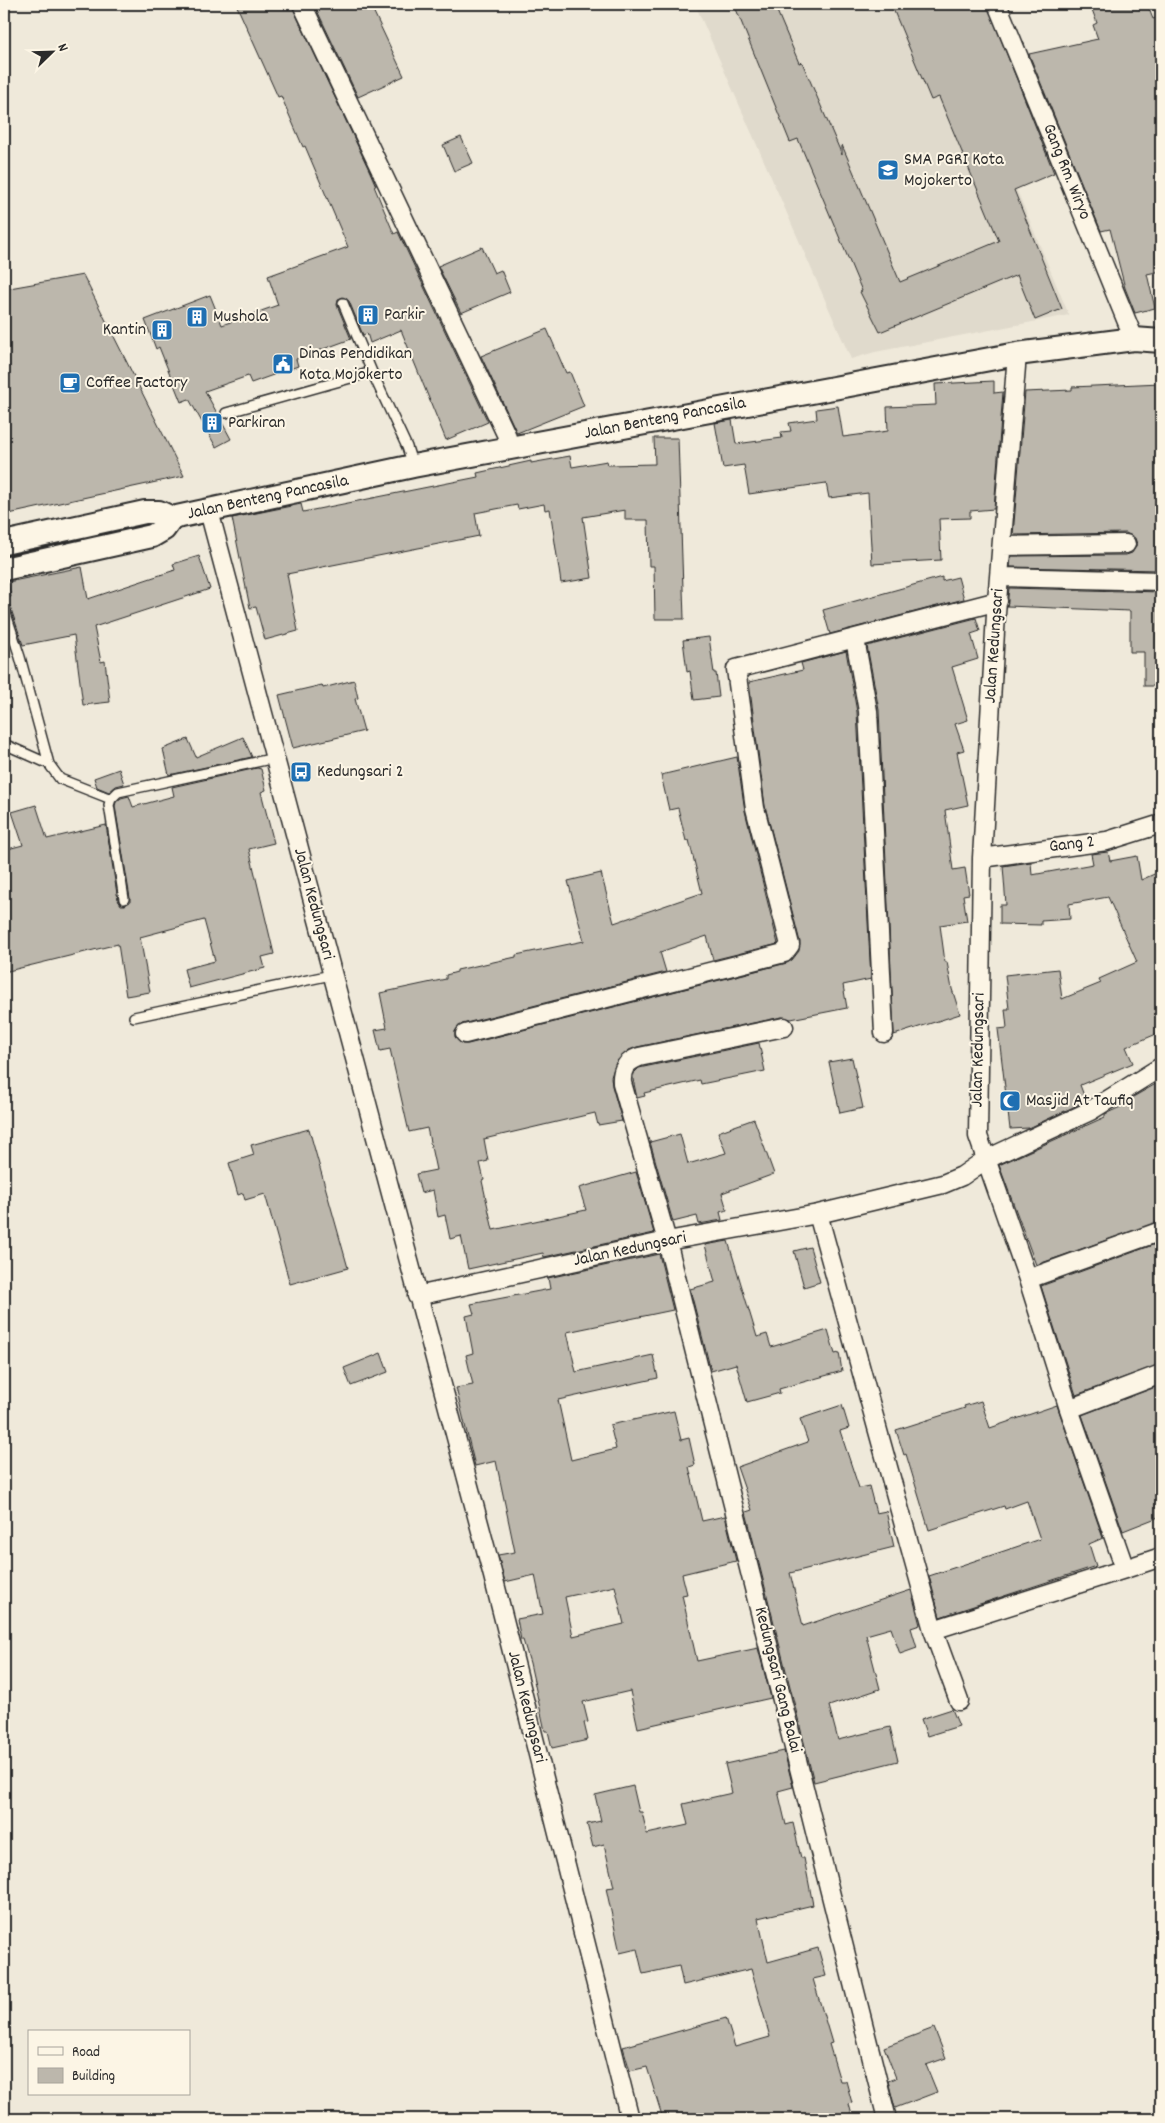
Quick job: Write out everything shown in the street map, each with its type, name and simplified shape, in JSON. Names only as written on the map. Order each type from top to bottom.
[{"type":"street","points":[[302,4],[506,434],[510,449]]},
{"type":"street","name":"Gang Rm. Wiryo","points":[[997,4],[1134,339]]},
{"type":"street","name":"Jalan Benteng Pancasila","points":[[4,543],[145,512],[159,512],[172,518],[413,466],[1017,354],[1134,339],[1161,341]]},
{"type":"street","name":"Jalan Kedungsari","points":[[417,1296],[667,1242],[818,1214],[943,1184],[962,1176],[985,1160],[978,1136],[982,858],[998,601],[1017,354]]},
{"type":"street","name":"Jalan Kedungsari","points":[[209,511],[331,975],[493,1576],[630,2119]]},
{"type":"street","name":"Jalan Benteng Pancasila","points":[[4,569],[152,536],[164,529],[172,518]]},
{"type":"street","points":[[1002,546],[1126,544]]},
{"type":"street","points":[[1000,577],[1161,580]]},
{"type":"street","points":[[465,1034],[779,956],[788,950],[790,945],[755,808],[736,669],[998,601]]},
{"type":"street","points":[[855,639],[868,711],[884,1032]]},
{"type":"street","name":"Gang 2","points":[[982,858],[1107,841],[1161,824]]},
{"type":"street","name":"Kedungsari Gang Balai","points":[[784,1027],[639,1057],[624,1067],[621,1073],[622,1083],[667,1242],[887,2119]]},
{"type":"street","points":[[1125,1570],[1069,1408],[1028,1279],[985,1160],[1090,1111],[1161,1067]]},
{"type":"street","points":[[818,1214],[933,1630],[959,1701]]},
{"type":"street","points":[[1028,1279],[1161,1231]]},
{"type":"street","points":[[1069,1408],[1161,1374]]},
{"type":"street","points":[[933,1630],[1161,1557]]},
{"type":"lane","points":[[343,303],[407,448],[413,466]]},
{"type":"lane","points":[[226,413],[372,372]]},
{"type":"lane","points":[[4,608],[50,764],[60,778],[111,799]]},
{"type":"lane","points":[[4,744],[50,764]]},
{"type":"lane","points":[[124,899],[109,805],[111,799],[118,792],[275,758]]},
{"type":"lane","points":[[134,1017],[331,975]]},
{"type":"shaded area","name":"SMA PGRI Kota Mojokerto","points":[[695,4],[939,4],[1069,315],[875,352],[851,359]]},
{"type":"building","points":[[236,4],[291,4],[370,172],[394,234],[398,232],[488,422],[446,440],[401,330],[370,343],[367,333],[363,335],[349,301],[343,297],[338,299],[337,305],[351,339],[296,359],[298,366],[251,383],[248,376],[205,391],[231,439],[216,447],[189,399],[181,402],[159,347],[156,349],[145,320],[210,295],[222,325],[278,305],[268,276],[348,247],[305,146],[303,147],[281,96],[278,97]]},
{"type":"building","points":[[314,4],[370,4],[404,76],[358,97]]},
{"type":"building","points":[[734,4],[774,4],[799,63],[802,62],[842,155],[842,145],[900,282],[999,241],[939,97],[931,100],[891,4],[987,4],[1054,173],[1014,190],[1062,309],[1035,320],[1017,275],[880,332],[860,292],[862,291],[798,139],[790,142]]},
{"type":"building","points":[[1090,4],[1147,4],[1153,19],[1161,16],[1161,271],[1147,274],[1155,308],[1135,313],[1125,288],[1110,229],[1101,231],[1029,54],[1098,39],[1093,25],[1097,23]]},
{"type":"building","points":[[461,137],[473,163],[454,171],[443,145]]},
{"type":"building","points":[[482,247],[494,273],[501,270],[510,292],[461,313],[438,266]]},
{"type":"building","name":"Coffee Factory","points":[[83,275],[184,476],[4,515],[4,289]]},
{"type":"building","points":[[547,329],[566,373],[570,372],[584,406],[517,433],[481,356]]},
{"type":"building","points":[[994,381],[994,393],[1003,392],[994,509],[970,511],[970,518],[939,519],[941,560],[872,564],[868,493],[829,498],[826,483],[749,494],[744,465],[723,468],[715,423],[732,420],[736,444],[782,438],[781,432],[791,431],[789,423],[817,419],[816,409],[838,406],[843,437],[888,431],[887,407],[936,405],[935,384]]},
{"type":"building","points":[[1161,383],[1161,570],[1010,567],[1011,556],[1126,555],[1132,553],[1137,544],[1135,538],[1126,533],[1013,535],[1025,392],[1072,390],[1072,387]]},
{"type":"building","points":[[654,438],[678,438],[684,619],[655,619],[654,566],[649,566],[648,520],[625,520],[625,510],[583,517],[592,578],[561,583],[550,509],[545,510],[544,504],[518,509],[517,505],[475,513],[479,536],[287,574],[298,631],[265,640],[256,607],[250,608],[232,518],[301,504],[303,512],[478,477],[477,473],[531,461],[531,463],[570,456],[572,467],[607,461],[608,465],[655,464]]},
{"type":"building","points":[[199,556],[210,589],[94,627],[101,662],[105,661],[110,702],[83,705],[74,635],[23,645],[10,606],[4,602],[4,598],[11,597],[8,582],[82,567],[88,599],[175,570],[173,564]]},
{"type":"building","points":[[942,577],[942,581],[958,577],[964,599],[830,634],[823,610]]},
{"type":"building","points":[[1009,588],[1161,592],[1161,686],[1144,686],[1144,652],[1130,652],[1130,611],[1007,606]]},
{"type":"building","points":[[976,618],[980,631],[971,634],[978,659],[952,667],[968,720],[955,724],[964,750],[957,752],[968,805],[945,810],[953,870],[965,868],[969,894],[963,895],[967,921],[940,925],[945,962],[947,962],[952,989],[960,1014],[894,1035],[879,710],[867,646]]},
{"type":"building","points":[[4,627],[10,647],[4,648]]},
{"type":"building","points":[[709,637],[719,697],[694,700],[690,671],[687,672],[683,640]]},
{"type":"building","points":[[846,651],[857,712],[871,979],[843,985],[847,1008],[791,1019],[782,1017],[629,1050],[616,1062],[611,1077],[622,1121],[598,1125],[595,1113],[484,1139],[488,1161],[480,1163],[493,1230],[586,1210],[579,1188],[636,1172],[654,1233],[544,1257],[543,1253],[468,1269],[461,1236],[450,1239],[445,1215],[438,1217],[433,1190],[421,1193],[416,1174],[436,1170],[427,1128],[409,1132],[390,1049],[380,1051],[375,1030],[387,1028],[380,993],[446,979],[446,975],[457,972],[457,970],[584,941],[568,881],[601,873],[614,923],[702,893],[689,840],[686,841],[678,808],[669,810],[661,775],[737,757],[745,811],[778,944],[713,960],[707,936],[660,952],[666,972],[462,1024],[455,1031],[455,1037],[462,1044],[468,1044],[787,963],[792,960],[799,951],[800,942],[765,806],[749,682],[803,670],[801,663]]},
{"type":"building","points":[[354,680],[358,698],[355,699],[364,731],[293,748],[279,695],[322,685],[323,688]]},
{"type":"building","points":[[243,737],[252,757],[169,775],[163,749],[188,739],[196,757]]},
{"type":"building","points":[[257,768],[261,769],[266,790],[261,792],[274,843],[249,849],[274,954],[262,957],[265,968],[189,988],[184,969],[215,961],[204,920],[140,937],[150,992],[126,996],[118,944],[4,972],[4,850],[23,845],[12,812],[36,805],[47,839],[106,825],[118,900],[121,905],[125,905],[130,902],[130,898],[115,806],[116,802],[121,798],[129,796],[133,807],[174,796],[172,787]]},
{"type":"building","points":[[119,769],[124,784],[116,786],[109,792],[97,787],[94,778]]},
{"type":"building","points":[[1108,852],[1110,861],[1137,856],[1141,880],[1161,871],[1161,1032],[1126,1047],[1133,1063],[1080,1085],[1086,1101],[1029,1128],[1010,1129],[998,1029],[1007,1028],[1005,1009],[1009,1009],[1005,975],[1058,969],[1062,999],[1101,983],[1099,979],[1137,962],[1108,897],[1069,904],[1070,919],[1041,921],[1041,925],[1000,924],[1000,905],[1006,905],[1003,866],[1031,862],[1032,875],[1093,864],[1091,854]]},
{"type":"building","points":[[759,1043],[765,1071],[701,1084],[700,1080],[644,1093],[645,1096],[637,1098],[633,1079],[634,1073],[639,1068]]},
{"type":"building","points":[[852,1058],[863,1108],[840,1113],[829,1062]]},
{"type":"building","points":[[1161,1081],[1161,1221],[1036,1265],[999,1165],[1105,1117],[1105,1114],[1127,1104],[1126,1101]]},
{"type":"building","points":[[754,1119],[774,1174],[722,1193],[727,1210],[720,1212],[722,1220],[699,1224],[697,1216],[673,1222],[650,1142],[680,1134],[688,1164],[726,1153],[718,1132]]},
{"type":"building","points":[[309,1129],[348,1268],[290,1284],[265,1194],[245,1200],[243,1193],[238,1195],[229,1163],[254,1155],[251,1145]]},
{"type":"building","points":[[728,1241],[757,1337],[767,1334],[771,1347],[828,1330],[835,1354],[839,1353],[842,1371],[779,1389],[780,1393],[747,1402],[736,1364],[711,1371],[690,1289],[715,1282],[705,1245]]},
{"type":"building","points":[[1161,1242],[1161,1364],[1076,1395],[1041,1286]]},
{"type":"building","points":[[810,1247],[820,1282],[804,1287],[794,1251]]},
{"type":"building","points":[[659,1254],[673,1310],[567,1332],[576,1372],[653,1355],[658,1378],[558,1400],[571,1460],[616,1449],[610,1425],[674,1411],[681,1440],[689,1438],[695,1465],[689,1467],[702,1521],[725,1516],[736,1561],[682,1574],[687,1594],[682,1595],[697,1661],[758,1648],[771,1698],[638,1728],[630,1691],[583,1702],[588,1722],[584,1723],[588,1740],[552,1748],[548,1731],[545,1731],[530,1663],[523,1640],[521,1640],[517,1619],[543,1614],[535,1575],[505,1582],[498,1555],[515,1552],[496,1461],[475,1466],[456,1388],[473,1385],[466,1355],[473,1353],[466,1316],[474,1314],[471,1304],[550,1289],[548,1278]],"holes":[[[615,1586],[624,1624],[573,1636],[565,1597]]]},
{"type":"building","points":[[381,1353],[388,1372],[351,1386],[344,1368]]},
{"type":"building","points":[[1161,1385],[1161,1516],[1123,1531],[1082,1415]]},
{"type":"building","points":[[981,1401],[990,1428],[1057,1405],[1103,1538],[1089,1544],[1096,1566],[940,1617],[929,1576],[1040,1539],[1027,1501],[1005,1509],[1004,1506],[929,1530],[906,1454],[904,1455],[896,1430]]},
{"type":"building","points":[[842,1405],[849,1428],[840,1431],[859,1488],[869,1486],[876,1513],[886,1511],[894,1547],[790,1573],[803,1626],[911,1590],[920,1625],[911,1628],[917,1648],[900,1654],[891,1628],[866,1635],[880,1689],[829,1706],[838,1740],[890,1727],[898,1761],[814,1782],[746,1512],[752,1510],[737,1467],[808,1442],[800,1419]]},
{"type":"building","points":[[952,1709],[959,1726],[927,1736],[921,1719]]},
{"type":"building","points":[[784,1751],[793,1787],[778,1791],[786,1825],[793,1823],[801,1858],[804,1858],[813,1905],[758,1918],[768,1962],[818,1948],[826,1976],[813,1979],[832,2043],[829,2044],[840,2081],[846,2081],[852,2103],[849,2104],[853,2119],[663,2119],[647,2067],[630,2071],[623,2047],[726,2018],[735,2047],[770,2037],[751,1969],[683,1985],[679,1966],[643,1974],[637,1949],[620,1953],[606,1888],[614,1887],[604,1844],[593,1847],[587,1824],[601,1821],[595,1795],[633,1786],[639,1812],[642,1812],[647,1834],[688,1825],[683,1804],[732,1793],[725,1764]]},
{"type":"building","points":[[934,2028],[946,2058],[926,2065],[937,2092],[895,2108],[888,2081],[896,2078],[884,2047]]},
{"type":"place","name":"SMA PGRI Kota Mojokerto","points":[[888,170]]},
{"type":"place","name":"Parkir","points":[[368,315]]},
{"type":"place","name":"Mushola","points":[[197,317]]},
{"type":"place","name":"Kantin","points":[[162,330]]},
{"type":"place","name":"Dinas Pendidikan Kota Mojokerto","points":[[283,364]]},
{"type":"place","name":"Coffee Factory","points":[[70,383]]},
{"type":"place","name":"Parkiran","points":[[212,423]]},
{"type":"place","name":"Kedungsari 2","points":[[301,772]]},
{"type":"place","name":"Masjid At Taufiq","points":[[1010,1101]]}]
